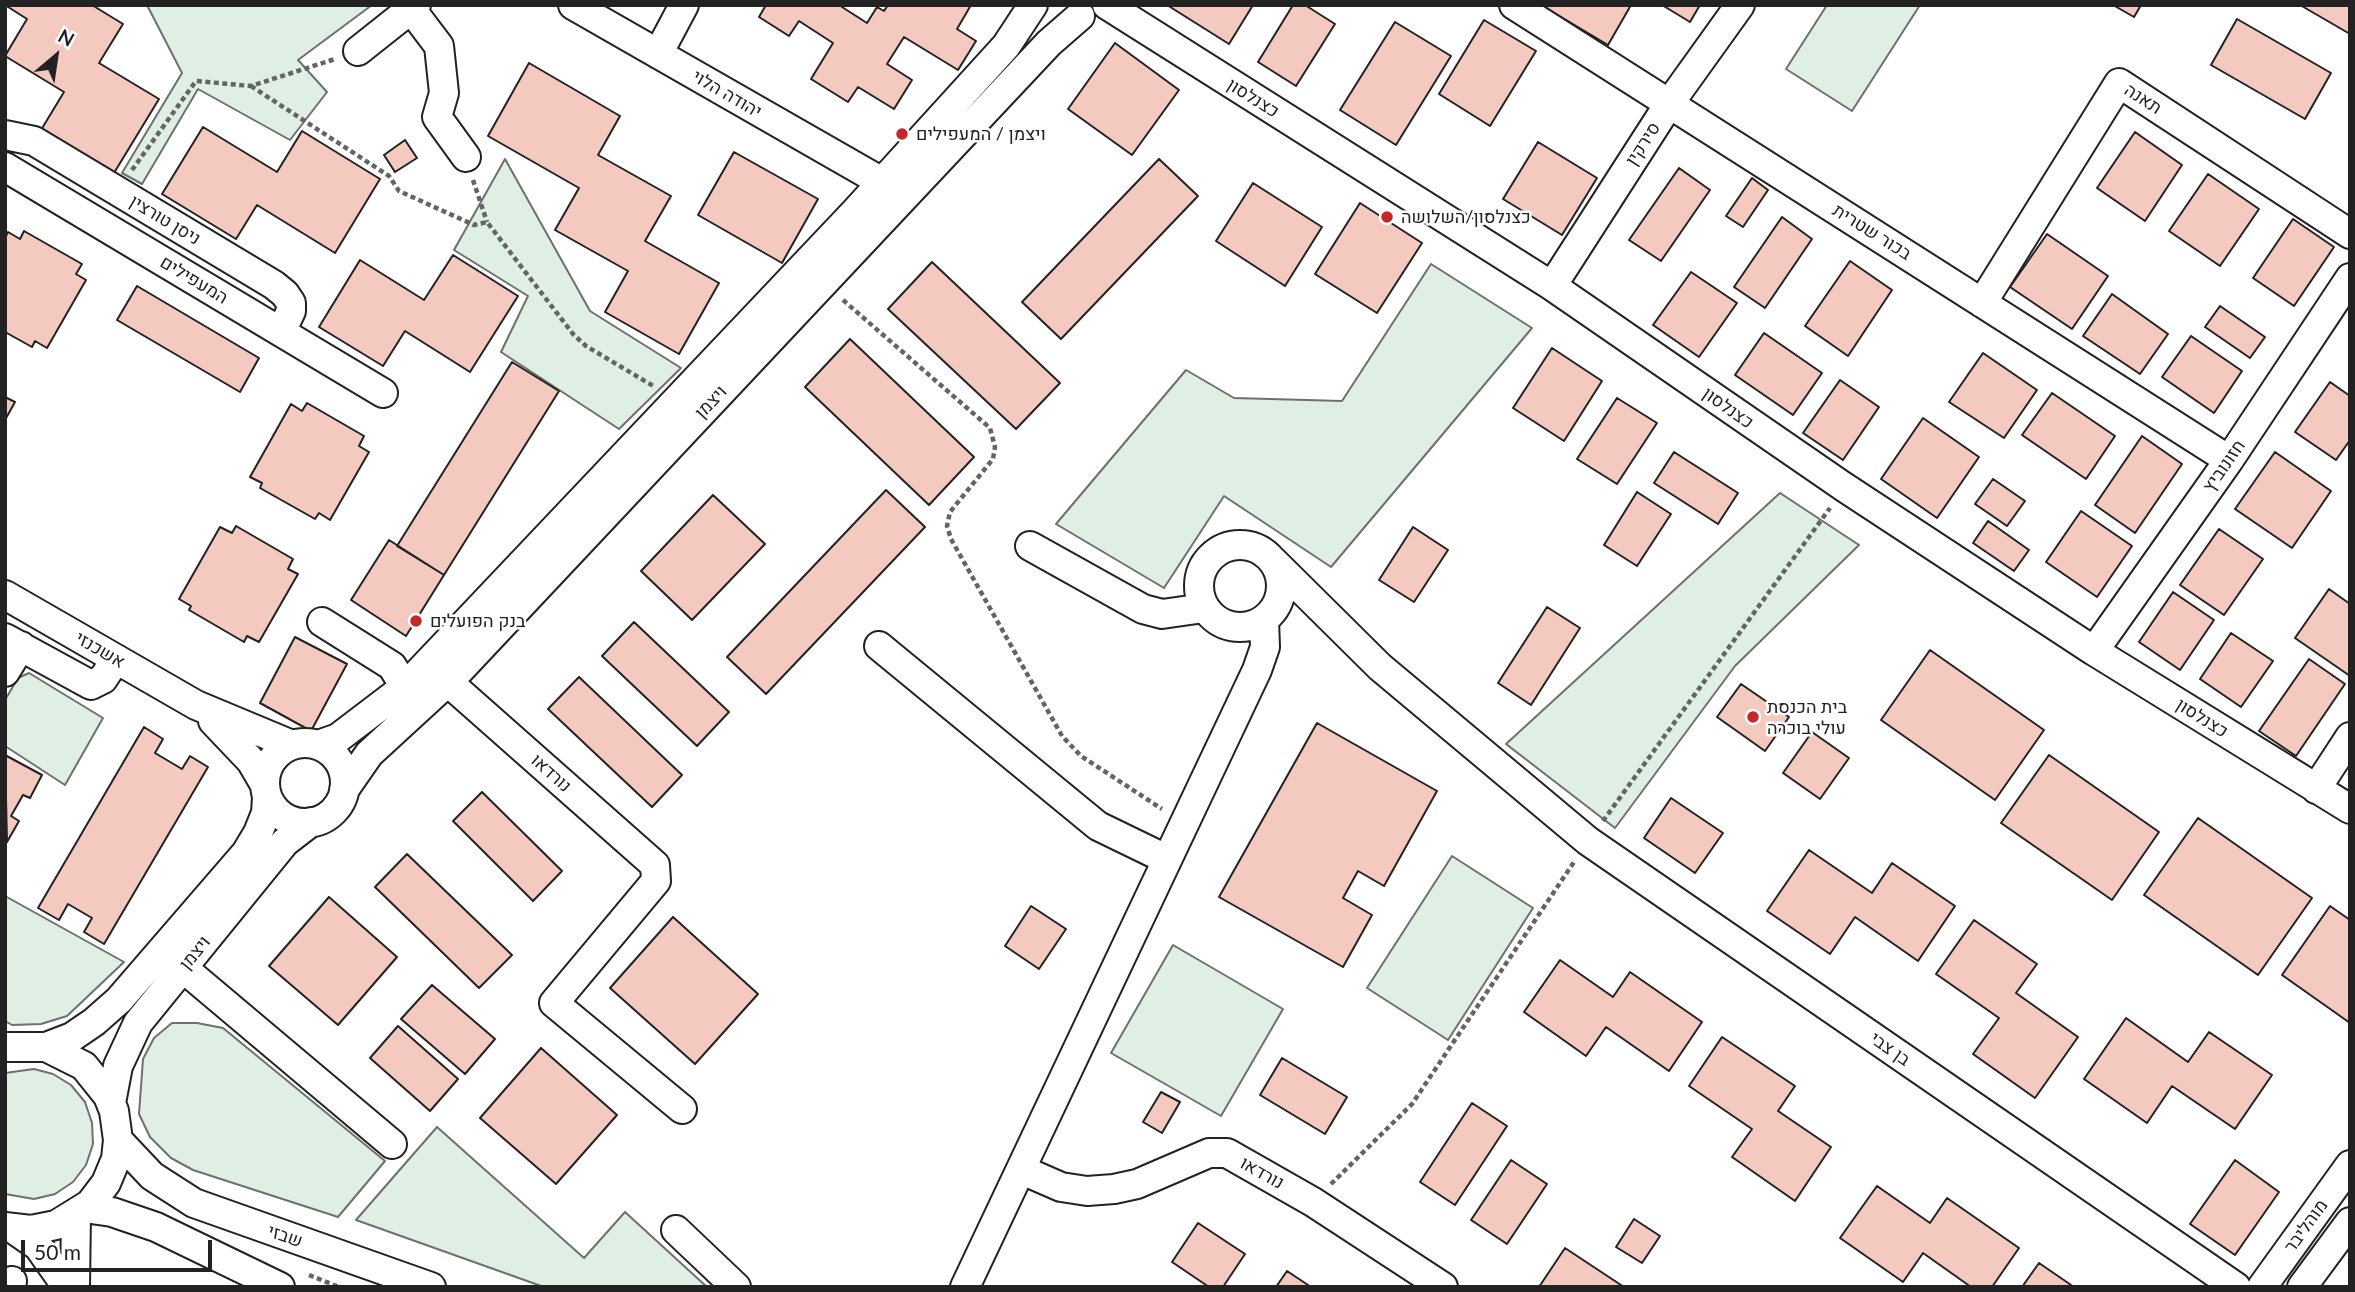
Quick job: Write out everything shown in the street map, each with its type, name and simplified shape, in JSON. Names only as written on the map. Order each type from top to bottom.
[{"type":"street","name":"יהודה הלוי","points":[[573,5],[882,182]]},
{"type":"street","points":[[658,54],[684,5]]},
{"type":"street","name":"ויצמן","points":[[305,745],[338,738],[405,687],[882,182],[1006,46],[1033,5]]},
{"type":"street","name":"כצנלסון","points":[[1048,5],[1063,15],[1097,9],[1552,286],[1844,488],[2094,651],[2350,810]]},
{"type":"street","name":"בכור שטרית","points":[[1514,5],[2229,460]]},
{"type":"street","name":"סירקין","points":[[1552,286],[1669,104],[1740,5]]},
{"type":"street","points":[[358,51],[414,7],[439,46],[444,93],[437,117],[466,156]]},
{"type":"street","name":"ויצמן","points":[[344,790],[369,754],[448,682],[1049,43],[1097,9]]},
{"type":"street","name":"תאנה","points":[[1982,303],[2119,83],[2350,234]]},
{"type":"street","name":"ניסן טורצין","points":[[5,135],[34,141],[285,294],[291,311],[281,332]]},
{"type":"street","name":"המעפילים","points":[[5,167],[383,393]]},
{"type":"street","points":[[116,233],[125,196]]},
{"type":"street","name":"חזונוביץ","points":[[2094,651],[2229,460],[2350,278]]},
{"type":"street","points":[[965,1287],[1023,1170],[1166,859],[1257,670],[1265,647],[1269,615],[1281,586],[1273,561],[1251,546],[1237,545],[1211,556],[1198,581],[1199,595],[1204,608],[1226,626],[1239,628],[1269,615],[1304,610],[1335,623]]},
{"type":"street","points":[[1030,546],[1143,609],[1162,614],[1204,608]]},
{"type":"street","name":"בן צבי","points":[[1273,561],[1380,667],[1588,841],[2236,1287]]},
{"type":"street","name":"אשכנזי","points":[[5,595],[195,705],[305,745]]},
{"type":"street","points":[[321,622],[392,666],[405,687]]},
{"type":"street","points":[[5,672],[13,642],[91,685],[103,679],[116,659]]},
{"type":"street","points":[[879,646],[1098,826],[1166,859]]},
{"type":"street","name":"נורדאו","points":[[448,682],[655,865],[656,881],[554,1003],[682,1109]]},
{"type":"street","name":"אשכנזי","points":[[195,705],[232,737],[251,761],[266,791]]},
{"type":"street","points":[[2316,789],[2350,737]]},
{"type":"street","points":[[305,745],[337,759],[345,778],[344,790],[332,811],[310,822],[289,819],[274,807],[266,791],[271,761],[305,745]]},
{"type":"street","name":"ויצמן","points":[[46,1047],[72,1037],[94,1022],[153,962],[246,853],[266,813],[266,791]]},
{"type":"street","name":"ויצמן","points":[[111,1103],[118,1066],[138,1023],[285,842],[310,822]]},
{"type":"street","points":[[183,968],[392,1144]]},
{"type":"street","points":[[6,1047],[46,1047],[84,1066],[98,1079],[111,1103],[118,1140],[116,1159],[106,1183],[80,1211],[56,1225],[31,1230],[9,1228]]},
{"type":"street","name":"שבזי","points":[[118,1140],[152,1177],[194,1203],[431,1287]]},
{"type":"street","name":"נורדאו","points":[[1023,1170],[1061,1187],[1087,1191],[1137,1184],[1209,1153],[1227,1153],[1313,1202],[1443,1287]]},
{"type":"street","name":"מוהליבר","points":[[2262,1287],[2350,1165]]},
{"type":"street","points":[[75,1287],[80,1211]]},
{"type":"street","points":[[80,1211],[111,1212],[156,1227],[280,1287]]},
{"type":"street","name":"מוהליבר","points":[[2302,1287],[2350,1222]]},
{"type":"street","points":[[9,1228],[38,1246],[66,1287]]},
{"type":"street","points":[[676,1230],[736,1287]]},
{"type":"path","points":[[125,196],[196,80],[251,86],[358,51]]},
{"type":"path","points":[[251,86],[389,176],[399,191],[474,225],[487,222]]},
{"type":"path","points":[[466,156],[487,222],[573,334],[586,346],[678,400]]},
{"type":"path","points":[[824,283],[989,428],[995,447],[993,459],[950,512],[947,526],[951,539],[1062,736],[1081,756],[1183,823]]},
{"type":"green space","points":[[147,5],[372,5],[298,60],[327,92],[290,140],[198,89],[142,184],[122,173],[182,73]]},
{"type":"green space","points":[[1827,5],[1920,5],[1852,111],[1786,69]]},
{"type":"green space","points":[[505,159],[590,311],[681,368],[619,429],[501,352],[528,296],[454,250]]},
{"type":"green space","points":[[1431,264],[1532,328],[1331,567],[1224,496],[1164,588],[1056,524],[1186,370],[1234,398],[1342,401]]},
{"type":"green space","points":[[1780,493],[1859,545],[1735,666],[1615,828],[1506,744]]},
{"type":"green space","points":[[29,673],[103,718],[65,785],[5,746],[5,700],[18,678]]},
{"type":"green space","points":[[1452,856],[1533,908],[1448,1040],[1367,988]]},
{"type":"green space","points":[[5,896],[124,962],[67,1016],[41,1024],[12,1025],[5,1021]]},
{"type":"green space","points":[[1173,945],[1283,1009],[1221,1116],[1111,1053]]},
{"type":"green space","points":[[172,1023],[197,1023],[223,1028],[385,1161],[338,1217],[193,1170],[171,1158],[150,1137],[139,1114],[143,1059],[154,1038]]},
{"type":"green space","points":[[34,1069],[53,1074],[71,1085],[85,1102],[92,1123],[93,1144],[86,1165],[73,1182],[55,1194],[34,1199],[5,1194],[5,1073]]},
{"type":"green space","points":[[437,1127],[584,1258],[625,1212],[707,1287],[544,1287],[356,1220]]},
{"type":"building","points":[[5,5],[92,5],[123,24],[99,63],[159,99],[114,173],[41,130],[64,92],[5,56],[27,19]]},
{"type":"building","points":[[766,5],[844,5],[842,7],[867,23],[877,7],[884,11],[888,5],[971,5],[957,29],[976,41],[958,70],[904,37],[887,64],[912,80],[894,109],[858,87],[848,102],[811,79],[833,43],[799,21],[789,36],[759,17]]},
{"type":"building","points":[[1167,5],[1253,5],[1229,44]]},
{"type":"building","points":[[1293,5],[1305,5],[1335,24],[1296,86],[1258,62]]},
{"type":"building","points":[[1541,5],[1631,5],[1608,45]]},
{"type":"building","points":[[1662,5],[1700,5],[1690,22]]},
{"type":"building","points":[[2113,5],[2141,5],[2134,17]]},
{"type":"building","points":[[2300,5],[2350,5],[2350,34]]},
{"type":"building","points":[[2237,19],[2331,73],[2305,119],[2211,65]]},
{"type":"building","points":[[1484,20],[1536,51],[1490,126],[1439,94]]},
{"type":"building","points":[[1395,22],[1451,56],[1396,145],[1340,110]]},
{"type":"building","points":[[1115,43],[1179,90],[1132,155],[1068,109]]},
{"type":"building","points":[[529,63],[620,116],[598,155],[671,196],[645,241],[719,283],[679,354],[605,312],[628,271],[555,230],[579,188],[488,136]]},
{"type":"building","points":[[203,127],[277,172],[302,131],[380,179],[335,253],[257,205],[236,239],[162,194]]},
{"type":"building","points":[[2135,132],[2182,165],[2145,221],[2097,188]]},
{"type":"building","points":[[405,140],[417,158],[395,172],[384,155]]},
{"type":"building","points":[[1538,142],[1597,178],[1562,235],[1503,199]]},
{"type":"building","points":[[734,152],[818,199],[782,263],[698,215]]},
{"type":"building","points":[[1159,159],[1198,196],[1061,339],[1022,302]]},
{"type":"building","points":[[1679,168],[1710,190],[1661,261],[1629,240]]},
{"type":"building","points":[[2208,174],[2259,209],[2220,266],[2169,231]]},
{"type":"building","points":[[1752,178],[1768,190],[1743,227],[1726,216]]},
{"type":"building","points":[[1253,183],[1322,227],[1285,286],[1216,241]]},
{"type":"building","points":[[1360,203],[1422,243],[1377,313],[1315,274]]},
{"type":"building","points":[[1782,217],[1812,239],[1765,308],[1734,287]]},
{"type":"building","points":[[2293,219],[2334,247],[2294,306],[2253,278]]},
{"type":"building","points":[[24,231],[82,264],[76,274],[86,280],[47,348],[35,341],[32,347],[5,332],[5,238],[8,232],[20,239]]},
{"type":"building","points":[[2047,234],[2108,276],[2072,329],[2010,287]]},
{"type":"building","points":[[453,255],[518,296],[470,372],[405,331],[383,366],[319,327],[360,260],[424,300]]},
{"type":"building","points":[[1850,261],[1892,290],[1848,356],[1805,326]]},
{"type":"building","points":[[932,262],[1060,383],[1016,429],[888,309]]},
{"type":"building","points":[[1691,272],[1737,303],[1699,357],[1653,325]]},
{"type":"building","points":[[137,286],[259,358],[240,392],[117,320]]},
{"type":"building","points":[[2112,294],[2168,334],[2140,374],[2083,336]]},
{"type":"building","points":[[2220,306],[2265,337],[2250,358],[2205,327]]},
{"type":"building","points":[[1764,333],[1822,373],[1793,415],[1735,375]]},
{"type":"building","points":[[2191,336],[2242,371],[2214,413],[2162,377]]},
{"type":"building","points":[[850,339],[974,457],[929,505],[805,387]]},
{"type":"building","points":[[1552,348],[1602,381],[1564,441],[1513,408]]},
{"type":"building","points":[[1983,353],[2037,390],[2004,438],[1949,402]]},
{"type":"building","points":[[512,362],[559,391],[444,575],[397,546]]},
{"type":"building","points":[[1840,380],[1879,407],[1843,460],[1803,433]]},
{"type":"building","points":[[2330,382],[2350,396],[2350,440],[2336,460],[2295,432]]},
{"type":"building","points":[[2052,393],[2115,436],[2086,479],[2022,435]]},
{"type":"building","points":[[5,397],[15,402],[5,420]]},
{"type":"building","points":[[1617,398],[1657,423],[1617,484],[1577,459]]},
{"type":"building","points":[[307,403],[364,436],[359,446],[369,452],[330,520],[319,513],[315,519],[260,488],[262,483],[250,477],[291,404],[302,411]]},
{"type":"building","points":[[1923,418],[1979,457],[1937,518],[1881,479]]},
{"type":"building","points":[[2142,436],[2182,464],[2135,533],[2095,505]]},
{"type":"building","points":[[1674,452],[1738,493],[1718,524],[1654,483]]},
{"type":"building","points":[[2275,452],[2331,491],[2292,548],[2235,509]]},
{"type":"building","points":[[1993,479],[2025,501],[2007,526],[1975,504]]},
{"type":"building","points":[[886,490],[925,527],[766,694],[727,657]]},
{"type":"building","points":[[1637,492],[1671,514],[1637,566],[1604,545]]},
{"type":"building","points":[[713,495],[765,544],[692,620],[641,571]]},
{"type":"building","points":[[2081,511],[2132,546],[2097,597],[2046,562]]},
{"type":"building","points":[[1988,521],[2029,550],[2014,571],[1973,543]]},
{"type":"building","points":[[236,526],[293,559],[288,569],[298,574],[259,642],[247,636],[244,642],[189,610],[191,606],[179,599],[220,527],[232,533]]},
{"type":"building","points":[[1413,527],[1448,550],[1414,602],[1379,580]]},
{"type":"building","points":[[2219,529],[2263,559],[2224,615],[2180,585]]},
{"type":"building","points":[[389,540],[444,575],[406,636],[351,600]]},
{"type":"building","points":[[2329,589],[2350,604],[2350,676],[2295,638]]},
{"type":"building","points":[[2173,592],[2214,620],[2180,670],[2139,642]]},
{"type":"building","points":[[1547,607],[1580,628],[1531,705],[1498,683]]},
{"type":"building","points":[[634,622],[729,712],[697,746],[602,656]]},
{"type":"building","points":[[2231,633],[2273,661],[2241,707],[2200,679]]},
{"type":"building","points":[[295,637],[347,664],[311,731],[260,703]]},
{"type":"building","points":[[1930,650],[2044,730],[1995,800],[1881,720]]},
{"type":"building","points":[[2309,659],[2345,684],[2296,756],[2259,731]]},
{"type":"building","points":[[579,677],[682,775],[652,807],[548,709]]},
{"type":"building","name":"בית הכנסת עולי בוכרה","points":[[1741,684],[1789,717],[1765,751],[1717,717]]},
{"type":"building","points":[[1317,723],[1437,791],[1384,886],[1358,871],[1343,898],[1372,915],[1343,967],[1219,897]]},
{"type":"building","points":[[144,727],[163,739],[155,753],[182,769],[190,756],[208,767],[104,944],[84,932],[92,918],[68,904],[59,920],[38,908]]},
{"type":"building","points":[[1812,732],[1849,758],[1820,799],[1783,773]]},
{"type":"building","points":[[5,755],[42,775],[30,798],[23,795],[11,816],[19,821],[7,842]]},
{"type":"building","points":[[2049,755],[2159,832],[2112,900],[2001,823]]},
{"type":"building","points":[[482,792],[562,871],[533,901],[453,821]]},
{"type":"building","points":[[1671,798],[1723,833],[1695,873],[1644,838]]},
{"type":"building","points":[[2198,818],[2312,898],[2258,975],[2144,895]]},
{"type":"building","points":[[1809,850],[1872,893],[1892,863],[1955,906],[1918,961],[1855,917],[1830,954],[1767,911]]},
{"type":"building","points":[[407,854],[512,955],[479,988],[375,887]]},
{"type":"building","points":[[329,897],[397,957],[338,1025],[269,966]]},
{"type":"building","points":[[1031,906],[1066,929],[1039,969],[1005,946]]},
{"type":"building","points":[[2330,906],[2350,920],[2350,1023],[2282,975]]},
{"type":"building","points":[[673,917],[758,994],[695,1064],[610,988]]},
{"type":"building","points":[[1974,920],[2037,964],[2016,993],[2078,1037],[2035,1098],[1973,1054],[1999,1018],[1936,974]]},
{"type":"building","points":[[1560,960],[1613,997],[1630,972],[1702,1022],[1669,1071],[1606,1027],[1586,1056],[1524,1012]]},
{"type":"building","points":[[432,985],[495,1039],[465,1074],[401,1019]]},
{"type":"building","points":[[2126,1018],[2188,1062],[2209,1032],[2272,1075],[2235,1129],[2172,1086],[2147,1123],[2084,1079]]},
{"type":"building","points":[[398,1026],[458,1079],[430,1111],[370,1058]]},
{"type":"building","points":[[1722,1037],[1795,1086],[1778,1111],[1831,1147],[1795,1201],[1732,1157],[1752,1129],[1689,1086]]},
{"type":"building","points":[[541,1048],[617,1115],[556,1184],[480,1118]]},
{"type":"building","points":[[1282,1058],[1347,1097],[1325,1134],[1260,1095]]},
{"type":"building","points":[[1161,1092],[1180,1102],[1162,1133],[1143,1122]]},
{"type":"building","points":[[1472,1103],[1507,1126],[1455,1205],[1420,1182]]},
{"type":"building","points":[[1511,1160],[1547,1184],[1507,1244],[1471,1220]]},
{"type":"building","points":[[2235,1160],[2279,1192],[2235,1255],[2190,1224]]},
{"type":"building","points":[[1877,1186],[1930,1223],[1947,1198],[2019,1248],[1992,1287],[1971,1287],[1923,1253],[1903,1282],[1840,1238]]},
{"type":"building","points":[[1634,1219],[1660,1236],[1642,1263],[1616,1247]]},
{"type":"building","points":[[1198,1223],[1245,1254],[1223,1287],[1209,1287],[1172,1262]]},
{"type":"building","points":[[1565,1248],[1624,1287],[1539,1287]]},
{"type":"building","points":[[2039,1263],[2074,1287],[2022,1287]]},
{"type":"building","points":[[1287,1271],[1311,1287],[1276,1287]]},
{"type":"place","name":"ויצמן / המעפילים","points":[[902,134]]},
{"type":"place","name":"כצנלסון/השלושה","points":[[1387,217]]},
{"type":"place","name":"בנק הפועלים","points":[[416,621]]},
{"type":"place","name":"בית הכנסת עולי בוכרה","points":[[1753,717]]}]
